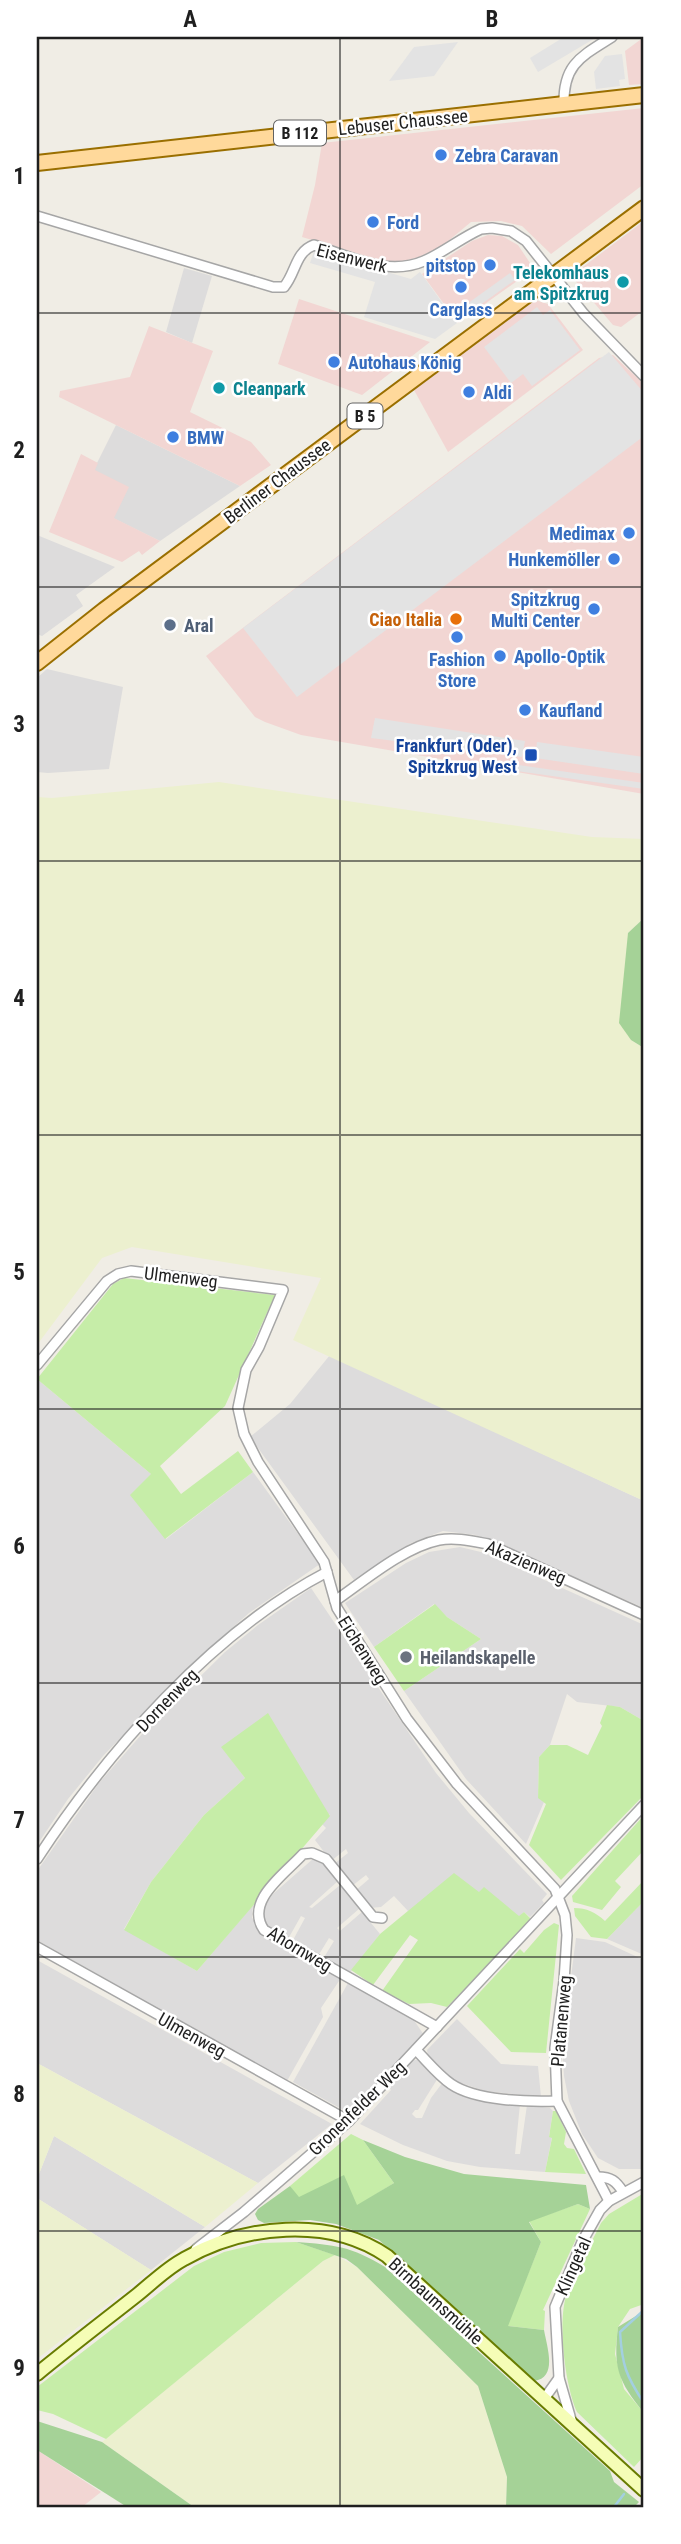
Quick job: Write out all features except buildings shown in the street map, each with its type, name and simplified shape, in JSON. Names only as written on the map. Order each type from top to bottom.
[{"type":"main road","name":"Lebuser Chaussee","points":[[37,163],[644,95]]},
{"type":"main road","name":"Berliner Chaussee","points":[[37,663],[551,274],[644,199]]},
{"type":"main road","name":"Berliner Chaussee","points":[[37,653],[644,208]]},
{"type":"main road","name":"Birnbaumsmühle","points":[[183,2259],[230,2241],[302,2229],[350,2238],[373,2247],[399,2266],[644,2490]]},
{"type":"main road","name":"Gronenfelder Weg","points":[[37,2374],[183,2259]]},
{"type":"street","points":[[564,104],[569,70],[579,58],[612,37]]},
{"type":"street","name":"Eisenwerk","points":[[37,216],[273,287],[284,288],[300,256],[306,248],[314,245],[377,266],[396,269],[422,262],[464,237],[481,229],[492,228],[511,231],[526,241],[551,274]]},
{"type":"street","points":[[551,274],[584,314],[644,376]]},
{"type":"street","name":"Ulmenweg","points":[[37,1365],[107,1281],[118,1274],[131,1271],[283,1290]]},
{"type":"street","name":"Eichenweg","points":[[283,1290],[259,1347],[246,1370],[238,1408],[244,1434],[258,1462],[324,1562],[337,1608],[415,1729],[457,1784],[555,1889],[560,1898]]},
{"type":"street","name":"Akazienweg","points":[[335,1601],[416,1548],[439,1540],[463,1539],[488,1544],[644,1615]]},
{"type":"street","name":"Dornenweg","points":[[37,1858],[83,1793],[156,1708],[218,1648],[327,1572]]},
{"type":"street","name":"Gronenfelder Weg","points":[[183,2259],[349,2121],[644,1805]]},
{"type":"street","name":"Ahornweg","points":[[382,1918],[373,1917],[326,1859],[312,1853],[303,1854],[260,1901],[258,1914],[264,1930],[437,2027]]},
{"type":"street","name":"Platanenweg","points":[[560,1898],[567,1934],[555,2048],[557,2101],[609,2201]]},
{"type":"street","name":"Ulmenweg","points":[[37,1947],[349,2121]]},
{"type":"street","points":[[416,2050],[451,2084],[465,2091],[513,2099],[557,2101]]},
{"type":"street","points":[[597,2177],[608,2177],[624,2192]]},
{"type":"street","name":"Klingetal","points":[[573,2425],[559,2378],[555,2307],[582,2242],[600,2210],[609,2201],[644,2182]]},
{"type":"street","points":[[544,2399],[559,2378]]},
{"type":"shaded area","points":[[564,37],[597,37],[538,72],[530,58]]},
{"type":"shaded area","points":[[644,37],[644,84],[629,85],[625,51]]},
{"type":"shaded area","points":[[458,42],[434,76],[389,81],[414,47]]},
{"type":"shaded area","points":[[622,54],[625,79],[619,80],[620,86],[596,89],[594,72],[605,56]]},
{"type":"shaded area","points":[[644,108],[644,184],[551,254],[522,226],[501,221],[471,222],[441,247],[404,261],[383,261],[302,237],[322,143]]},
{"type":"shaded area","points":[[644,221],[644,310],[621,327],[613,325],[573,278],[575,273]]},
{"type":"shaded area","points":[[488,235],[502,236],[518,245],[534,269],[458,323],[422,274],[472,241]]},
{"type":"shaded area","points":[[314,251],[411,279],[420,272],[457,323],[435,339],[364,317],[375,282],[310,263]]},
{"type":"shaded area","points":[[184,268],[212,276],[192,343],[166,332]]},
{"type":"shaded area","points":[[510,273],[515,280],[458,321],[453,314]]},
{"type":"shaded area","points":[[299,299],[430,342],[362,395],[278,364]]},
{"type":"shaded area","points":[[535,300],[548,304],[583,350],[448,452],[414,390]]},
{"type":"shaded area","points":[[537,307],[543,315],[550,310],[580,350],[532,386],[523,374],[511,383],[484,347]]},
{"type":"shaded area","points":[[149,326],[213,351],[190,412],[251,442],[271,465],[240,486],[59,397],[60,391],[130,377]]},
{"type":"shaded area","points":[[609,352],[644,393],[644,436],[297,697],[243,628]]},
{"type":"shaded area","points":[[613,355],[644,384],[644,794],[301,735],[255,717],[206,656],[599,358]]},
{"type":"shaded area","points":[[116,425],[240,486],[160,541],[113,518],[94,469]]},
{"type":"shaded area","points":[[81,454],[98,463],[95,470],[129,487],[114,518],[160,541],[142,555],[139,551],[122,562],[49,532]]},
{"type":"shaded area","points":[[37,535],[115,567],[76,595],[83,606],[42,636],[37,634]]},
{"type":"shaded area","points":[[47,669],[123,687],[109,769],[37,772],[37,678]]},
{"type":"shaded area","points":[[375,718],[525,741],[522,757],[371,738]]},
{"type":"shaded area","points":[[537,742],[644,757],[644,774],[535,758]]},
{"type":"shaded area","points":[[434,761],[504,763],[644,783],[644,789],[502,769],[433,766]]},
{"type":"shaded area","points":[[330,1355],[644,1501],[644,1608],[476,1535],[443,1531],[411,1543],[354,1580],[250,1437],[290,1404]]},
{"type":"shaded area","points":[[37,1379],[151,1474],[166,1539],[253,1472],[320,1564],[249,1613],[194,1662],[103,1756],[68,1799],[37,1845]]},
{"type":"shaded area","points":[[460,1547],[485,1553],[644,1625],[644,1721],[620,1707],[577,1702],[567,1694],[550,1745],[539,1757],[538,1797],[544,1802],[526,1844],[466,1779],[404,1691],[481,1639],[447,1617],[434,1604],[374,1647],[345,1603],[406,1563],[429,1552]]},
{"type":"shaded area","points":[[311,1588],[436,1773],[469,1813],[547,1894],[542,1900],[544,1903],[530,1917],[524,1912],[519,1917],[484,1888],[479,1893],[408,1911],[394,1896],[381,1907],[369,1908],[355,1891],[369,1879],[366,1875],[352,1886],[334,1864],[348,1853],[346,1849],[331,1861],[315,1840],[326,1828],[322,1824],[330,1815],[222,1747],[245,1778],[204,1815],[151,1882],[124,1929],[197,1971],[253,1905],[252,1917],[263,1934],[341,1978],[321,2008],[323,2017],[287,2081],[37,1940],[37,1871],[99,1783],[141,1735],[225,1652]]},
{"type":"shaded area","points":[[314,1858],[321,1860],[338,1881],[309,1907],[312,1908],[339,1886],[343,1887],[360,1908],[337,1928],[340,1931],[362,1912],[380,1934],[349,1974],[323,1959],[334,1941],[329,1938],[318,1956],[292,1942],[305,1918],[301,1916],[288,1939],[266,1926],[262,1919],[263,1907],[273,1894]]},
{"type":"shaded area","points":[[644,1901],[644,1955],[607,1939]]},
{"type":"shaded area","points":[[576,1938],[605,1942],[644,1960],[644,2169],[619,2169],[598,2158],[582,2134],[569,2101],[562,2047]]},
{"type":"shaded area","points":[[37,1960],[332,2124],[258,2183],[37,2063]]},
{"type":"shaded area","points":[[348,1983],[413,2019],[424,2035],[356,2109],[347,2112],[293,2082]]},
{"type":"shaded area","points":[[457,2019],[501,2064],[538,2066],[541,2097],[485,2091],[455,2081],[428,2056],[427,2050]]},
{"type":"shaded area","points":[[419,2060],[438,2078],[418,2110],[412,2114],[416,2118],[422,2118],[431,2098],[443,2082],[448,2088],[466,2096],[520,2104],[515,2154],[520,2154],[527,2105],[550,2108],[553,2111],[549,2136],[552,2137],[545,2172],[480,2167],[447,2161],[403,2145],[360,2124],[391,2090],[389,2087],[411,2061]]},
{"type":"shaded area","points":[[54,2136],[205,2227],[151,2270],[37,2198],[37,2179]]},
{"type":"shaded area","points":[[37,2450],[101,2492],[82,2507],[37,2507]]},
{"type":"green space","points":[[219,782],[592,837],[644,839],[644,918],[628,933],[631,1040],[644,1048],[644,1501],[293,1340],[321,1278],[132,1247],[102,1258],[37,1345],[37,797],[52,798]]},
{"type":"green space","points":[[644,918],[644,1048],[631,1040],[619,1023],[628,933]]},
{"type":"green space","points":[[124,1278],[275,1295],[225,1406],[160,1466],[181,1494],[238,1451],[253,1472],[165,1539],[130,1495],[151,1474],[37,1379],[113,1284]]},
{"type":"green space","points":[[435,1604],[447,1617],[481,1639],[404,1691],[374,1647]]},
{"type":"green space","points":[[607,1705],[620,1707],[644,1721],[644,1795],[561,1880],[529,1845],[546,1804],[538,1798],[539,1757],[550,1745],[567,1745],[588,1755],[602,1726],[600,1723]]},
{"type":"green space","points":[[268,1713],[330,1816],[197,1971],[124,1930],[151,1882],[204,1815],[245,1778],[221,1747]]},
{"type":"green space","points":[[644,1815],[644,1850],[615,1881],[621,1887],[602,1910],[573,1902],[572,1896]]},
{"type":"green space","points":[[454,1873],[479,1892],[484,1887],[519,1916],[524,1912],[532,1920],[447,2007],[431,2003],[409,2004],[382,1991],[418,1940],[410,1935],[373,1985],[351,1970],[380,1934]]},
{"type":"green space","points":[[644,1880],[644,1901],[607,1939],[591,1937],[575,1916],[574,1908],[591,1911],[605,1921]]},
{"type":"green space","points":[[554,1923],[559,1925],[546,2053],[511,2052],[467,2006],[520,1949],[524,1953],[544,1930]]},
{"type":"green space","points":[[37,2063],[258,2183],[205,2227],[54,2136],[37,2179]]},
{"type":"green space","points":[[553,2111],[556,2111],[566,2132],[564,2144],[567,2148],[574,2149],[586,2174],[545,2172],[552,2138],[549,2137]]},
{"type":"green space","points":[[351,2134],[363,2140],[394,2183],[357,2206],[298,2198],[290,2186]]},
{"type":"green space","points":[[363,2140],[405,2157],[464,2174],[586,2185],[590,2209],[578,2204],[529,2222],[541,2242],[508,2326],[544,2330],[549,2368],[541,2379],[534,2381],[379,2240],[336,2224],[310,2220],[264,2223],[258,2220],[255,2214],[258,2209],[290,2186],[299,2197],[344,2175],[357,2205],[394,2183]]},
{"type":"green space","points":[[644,2193],[644,2304],[630,2309],[618,2327],[615,2354],[624,2389],[644,2413],[644,2456],[634,2467],[577,2412],[566,2370],[563,2320],[570,2284],[601,2223],[609,2214]]},
{"type":"green space","points":[[37,2198],[151,2270],[37,2359]]},
{"type":"green space","points":[[578,2204],[590,2209],[543,2310],[544,2330],[507,2326],[541,2242],[529,2221]]},
{"type":"green space","points":[[296,2242],[335,2255],[323,2261],[106,2439],[53,2414],[37,2410],[37,2387],[194,2266],[224,2252],[261,2243]]},
{"type":"green space","points":[[296,2242],[342,2248],[385,2267],[610,2471],[614,2482],[639,2502],[634,2507],[506,2507],[507,2477],[478,2386],[357,2267],[346,2259]]},
{"type":"green space","points":[[335,2255],[357,2267],[478,2386],[507,2477],[506,2507],[194,2507],[102,2442],[323,2261]]},
{"type":"green space","points":[[644,2311],[644,2413],[623,2383],[616,2353],[618,2327]]},
{"type":"green space","points":[[37,2421],[102,2442],[194,2507],[127,2507],[37,2450]]},
{"type":"waterway","points":[[644,2310],[620,2332],[626,2370],[644,2403]]},
{"type":"waterway","points":[[614,2507],[624,2494]]},
{"type":"place","name":"Zebra Caravan","points":[[441,155]]},
{"type":"place","name":"Ford","points":[[373,222]]},
{"type":"place","name":"pitstop","points":[[490,265]]},
{"type":"place","name":"Telekomhaus am Spitzkrug","points":[[623,282]]},
{"type":"place","name":"Carglass","points":[[461,287]]},
{"type":"place","name":"Autohaus König","points":[[334,362]]},
{"type":"place","name":"Cleanpark","points":[[219,388]]},
{"type":"place","name":"Aldi","points":[[469,392]]},
{"type":"place","name":"BMW","points":[[173,437]]},
{"type":"place","name":"Medimax","points":[[629,533]]},
{"type":"place","name":"Hunkemöller","points":[[614,559]]},
{"type":"place","name":"Spitzkrug Multi Center","points":[[594,609]]},
{"type":"place","name":"Ciao Italia","points":[[456,619]]},
{"type":"place","name":"Aral","points":[[170,625]]},
{"type":"place","name":"Fashion Store","points":[[457,637]]},
{"type":"place","name":"Apollo-Optik","points":[[500,656]]},
{"type":"place","name":"Kaufland","points":[[525,710]]},
{"type":"place","name":"Frankfurt (Oder), Spitzkrug West","points":[[531,755]]},
{"type":"place","name":"Heilandskapelle","points":[[406,1657]]}]
